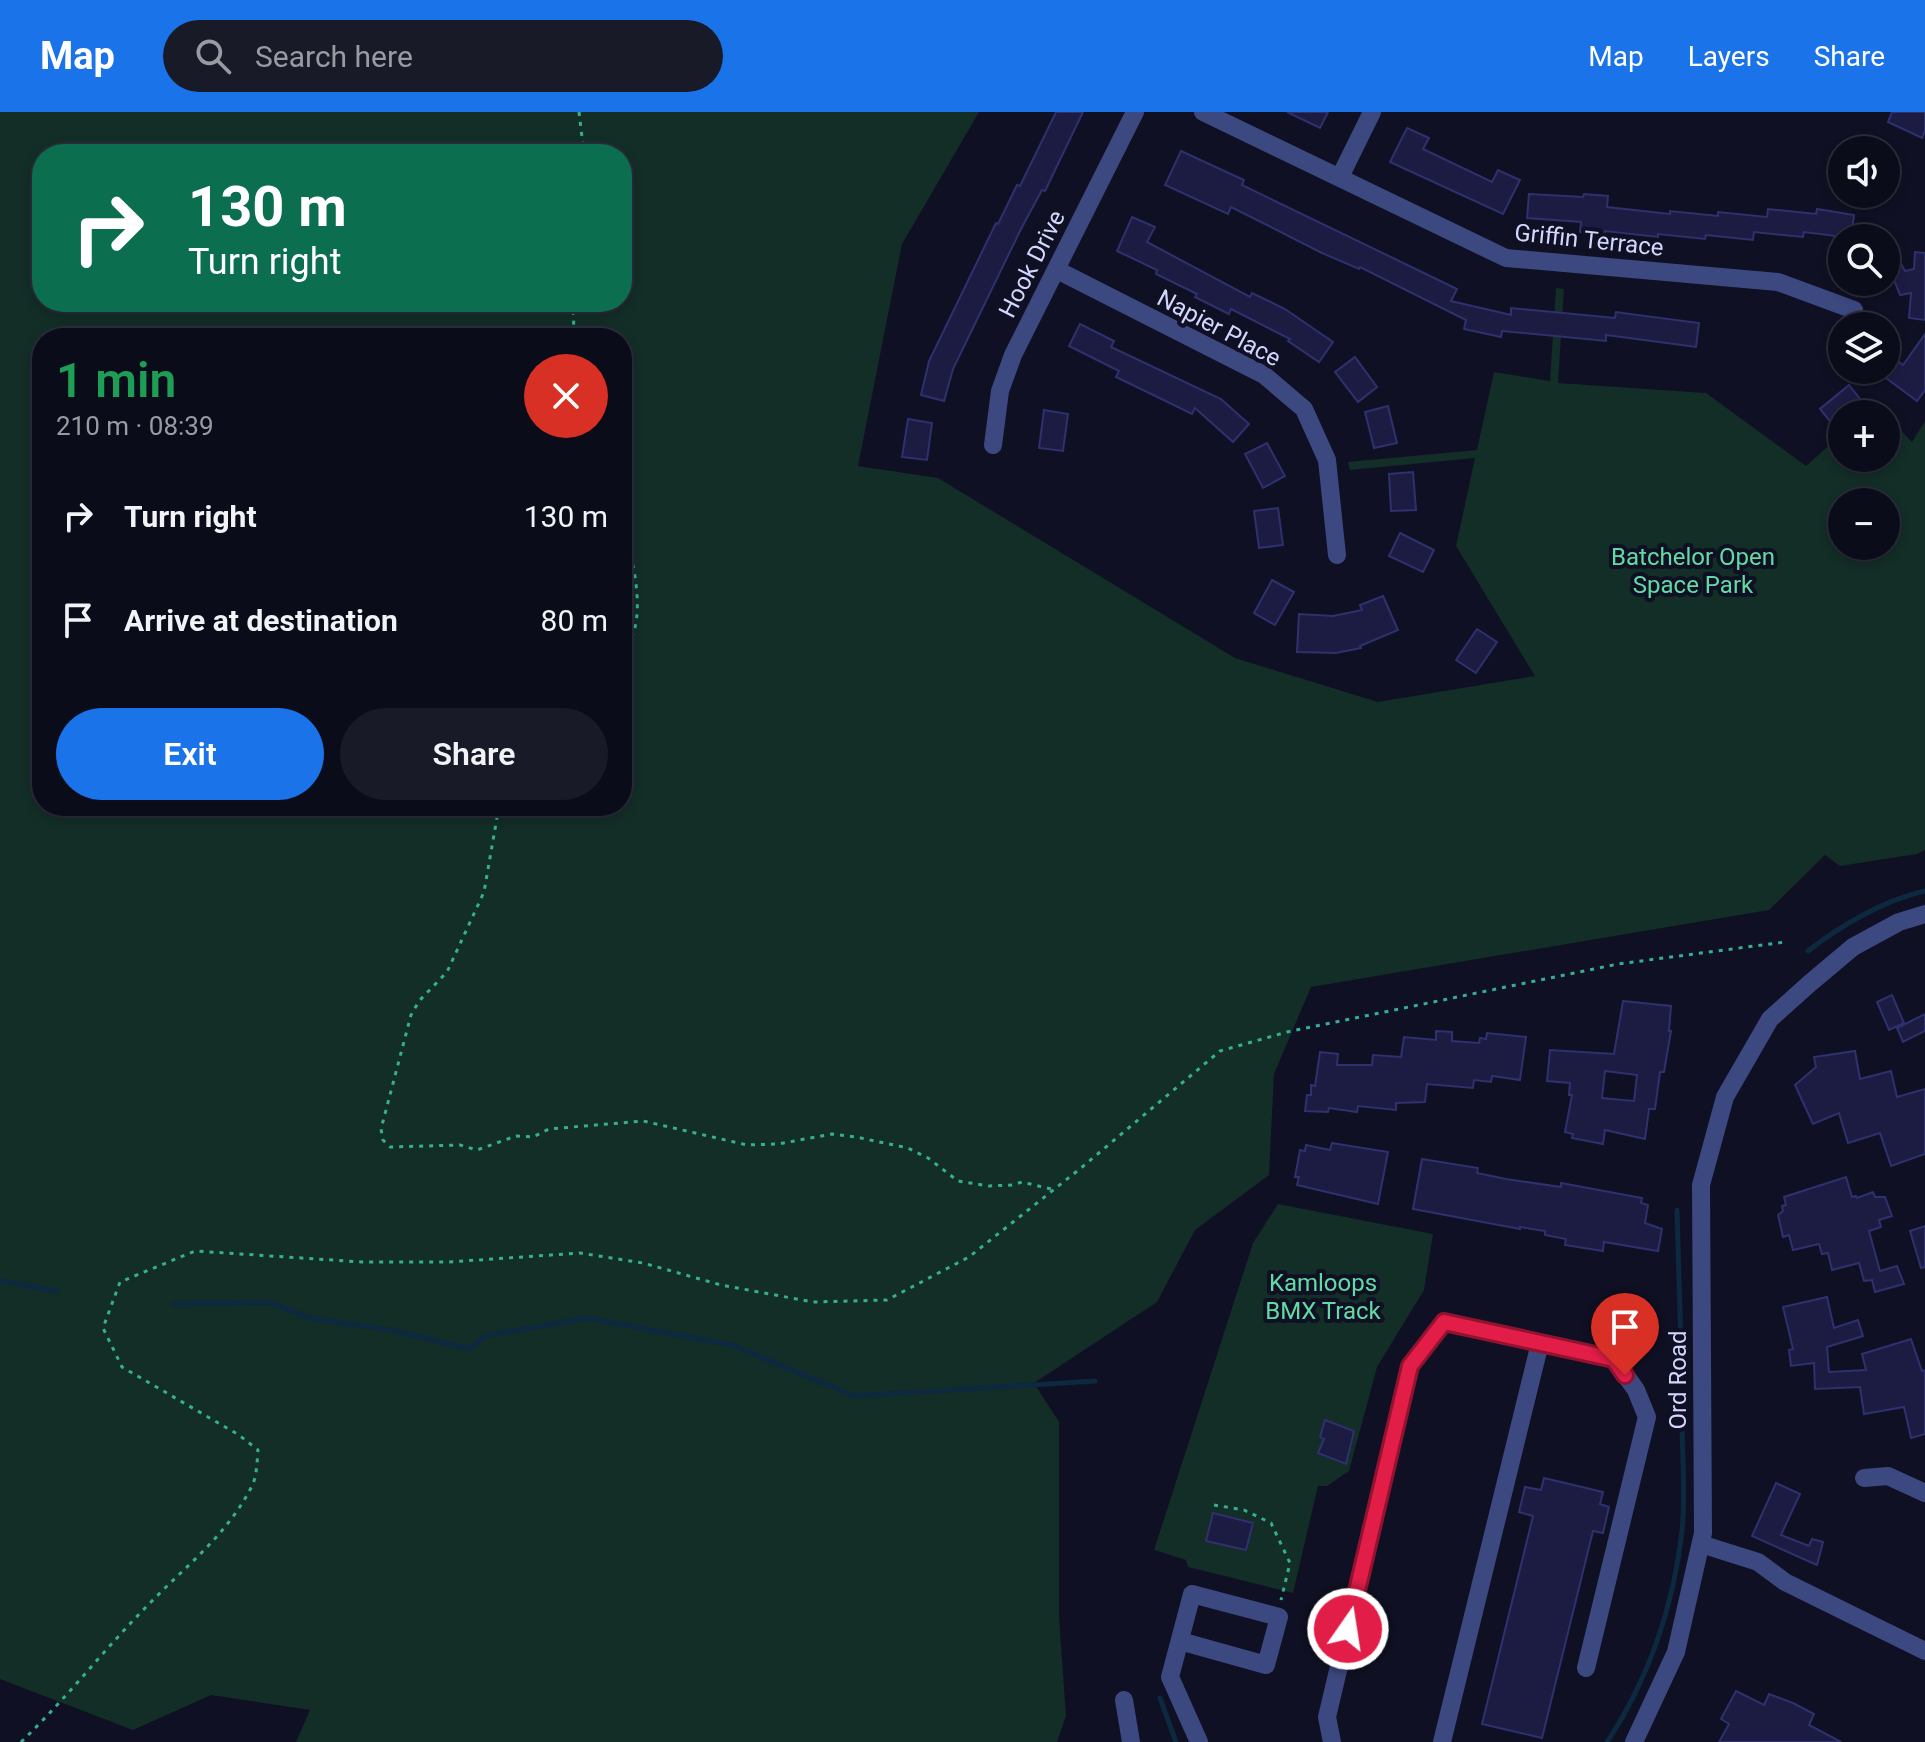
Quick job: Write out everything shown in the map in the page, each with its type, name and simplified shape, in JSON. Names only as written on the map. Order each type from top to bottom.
[{"type":"street","name":"Hook Drive","points":[[993,445],[1000,391],[1013,355],[1135,112]]},
{"type":"street","name":"Griffin Terrace","points":[[1203,112],[1506,258],[1778,282],[1854,310]]},
{"type":"street","points":[[1340,177],[1372,112]]},
{"type":"street","name":"Napier Place","points":[[1057,270],[1264,375],[1304,409],[1327,460],[1337,555]]},
{"type":"street","name":"Ord Road","points":[[1634,1742],[1676,1652],[1703,1533],[1701,1185],[1725,1097],[1770,1019],[1853,947],[1899,922],[1925,914]]},
{"type":"street","points":[[1332,1742],[1327,1717],[1410,1366],[1444,1322],[1614,1359],[1636,1390],[1647,1417],[1586,1668]]},
{"type":"street","points":[[1442,1742],[1540,1343]]},
{"type":"street","points":[[1864,1478],[1888,1476],[1925,1493]]},
{"type":"street","points":[[1701,1544],[1758,1562],[1785,1582],[1925,1651]]},
{"type":"street","points":[[1180,1641],[1266,1665],[1279,1617],[1192,1594],[1170,1677],[1199,1742]]},
{"type":"street","points":[[1124,1700],[1131,1742]]},
{"type":"path","points":[[579,112],[583,144]]},
{"type":"path","points":[[632,562],[636,611],[632,636]]},
{"type":"path","points":[[497,816],[484,892],[447,972],[419,1001],[411,1015],[381,1129],[383,1140],[390,1147],[460,1145],[477,1150],[516,1136],[533,1137],[549,1129],[643,1121],[747,1145],[778,1144],[832,1134],[856,1137],[908,1148],[928,1158],[958,1181],[989,1186],[1027,1182],[1053,1190]]},
{"type":"path","points":[[21,1742],[56,1708],[151,1602],[219,1537],[254,1484],[258,1450],[239,1435],[122,1367],[103,1328],[120,1282],[195,1251],[362,1262],[449,1262],[580,1253],[643,1263],[721,1285],[813,1302],[887,1300],[969,1257],[1220,1051],[1287,1032],[1618,964],[1785,942]]},
{"type":"path","points":[[1214,1505],[1244,1510],[1271,1523],[1290,1563],[1281,1600]]},
{"type":"green space","name":"Batchelor Open Space Park","points":[[0,112],[979,112],[902,244],[858,466],[938,478],[1235,658],[1378,702],[1535,676],[1456,546],[1475,458],[1350,470],[1348,462],[1477,450],[1494,372],[1550,381],[1556,288],[1564,289],[1558,383],[1706,393],[1806,466],[1828,446],[1828,472],[1900,472],[1900,430],[1912,442],[1925,421],[1925,850],[1917,854],[1840,866],[1825,855],[1769,910],[1311,987],[1274,1074],[1269,1175],[1195,1230],[1157,1302],[1034,1383],[1059,1422],[1059,1617],[1066,1716],[1057,1742],[296,1742],[310,1710],[211,1695],[133,1730],[0,1679]]},
{"type":"green space","name":"Kamloops BMX Track","points":[[1278,1204],[1433,1234],[1424,1290],[1377,1367],[1349,1471],[1327,1486],[1318,1486],[1293,1593],[1188,1567],[1186,1560],[1154,1550],[1253,1243]]},
{"type":"building","points":[[1056,112],[1083,112],[1045,191],[1042,190],[1021,229],[953,369],[944,401],[921,395],[929,361],[996,223],[1017,185],[1020,186]]},
{"type":"building","points":[[1287,112],[1328,112],[1320,128]]},
{"type":"building","points":[[1892,112],[1925,112],[1922,138],[1888,122]]},
{"type":"building","points":[[1407,128],[1429,138],[1423,149],[1492,182],[1498,170],[1520,180],[1503,214],[1390,162]]},
{"type":"building","points":[[1181,151],[1244,180],[1242,185],[1457,289],[1451,301],[1511,315],[1511,308],[1615,318],[1616,312],[1699,323],[1696,347],[1606,335],[1606,341],[1502,331],[1501,337],[1464,329],[1466,320],[1360,267],[1322,253],[1231,207],[1228,214],[1165,185]]},
{"type":"building","points":[[1529,194],[1608,196],[1607,207],[1670,214],[1670,211],[1718,216],[1718,212],[1767,217],[1768,209],[1816,214],[1817,209],[1854,215],[1853,224],[1828,224],[1828,235],[1804,232],[1803,237],[1754,232],[1753,240],[1706,235],[1705,239],[1580,232],[1581,222],[1527,218]]},
{"type":"building","points":[[1132,217],[1155,227],[1147,242],[1250,297],[1252,293],[1285,309],[1333,342],[1319,362],[1288,341],[1290,339],[1231,309],[1229,314],[1195,297],[1197,294],[1156,274],[1157,270],[1117,251]]},
{"type":"building","points":[[1915,252],[1925,253],[1925,320],[1909,318],[1911,293],[1900,295],[1900,262],[1905,271],[1914,269]]},
{"type":"building","points":[[1080,324],[1114,341],[1111,347],[1221,399],[1249,424],[1233,442],[1195,408],[1192,414],[1116,377],[1119,371],[1069,346]]},
{"type":"building","points":[[1925,334],[1925,390],[1917,401],[1894,384],[1900,384],[1900,363],[1903,365]]},
{"type":"building","points":[[1355,357],[1377,387],[1358,402],[1335,372]]},
{"type":"building","points":[[1849,385],[1861,400],[1831,400]]},
{"type":"building","points":[[1828,402],[1828,419],[1820,409]]},
{"type":"building","points":[[1388,406],[1397,443],[1374,448],[1365,412]]},
{"type":"building","points":[[1044,410],[1068,414],[1063,451],[1039,448]]},
{"type":"building","points":[[908,419],[932,423],[927,460],[902,457]]},
{"type":"building","points":[[1267,443],[1285,476],[1263,488],[1245,454]]},
{"type":"building","points":[[1413,472],[1416,510],[1391,511],[1389,474]]},
{"type":"building","points":[[1278,508],[1283,545],[1259,548],[1254,511]]},
{"type":"building","points":[[1400,533],[1434,550],[1423,572],[1389,556]]},
{"type":"building","points":[[1272,580],[1294,592],[1275,625],[1254,613]]},
{"type":"building","points":[[1383,596],[1398,630],[1361,648],[1336,653],[1297,652],[1299,614],[1333,616],[1362,610],[1360,605]]},
{"type":"building","points":[[1477,629],[1497,642],[1476,673],[1456,660]]},
{"type":"building","points":[[1892,995],[1904,1023],[1889,1030],[1877,1002]]},
{"type":"building","points":[[1623,1001],[1671,1006],[1671,1031],[1664,1072],[1660,1072],[1655,1109],[1649,1109],[1645,1139],[1605,1130],[1603,1144],[1572,1138],[1573,1134],[1565,1132],[1572,1095],[1569,1095],[1570,1083],[1547,1081],[1550,1050],[1614,1054]],"holes":[[[1605,1071],[1637,1075],[1634,1101],[1602,1098]]]},
{"type":"building","points":[[1925,1014],[1925,1031],[1903,1042],[1897,1028]]},
{"type":"building","points":[[1436,1031],[1452,1032],[1452,1041],[1479,1043],[1480,1038],[1486,1039],[1487,1033],[1526,1037],[1520,1080],[1492,1076],[1491,1082],[1474,1080],[1473,1088],[1427,1084],[1425,1102],[1396,1103],[1396,1110],[1358,1106],[1357,1112],[1329,1108],[1328,1112],[1305,1111],[1311,1085],[1315,1086],[1320,1052],[1338,1054],[1337,1065],[1372,1065],[1373,1055],[1401,1057],[1404,1037],[1436,1040]]},
{"type":"building","points":[[1855,1051],[1860,1079],[1891,1071],[1897,1097],[1925,1089],[1925,1154],[1891,1166],[1880,1133],[1848,1143],[1839,1113],[1813,1124],[1795,1085],[1816,1067],[1814,1057]]},
{"type":"building","points":[[1332,1143],[1388,1152],[1378,1204],[1297,1185],[1299,1177],[1295,1177],[1300,1150],[1305,1151],[1306,1145],[1330,1150]]},
{"type":"building","points":[[1422,1159],[1478,1168],[1477,1173],[1506,1179],[1561,1187],[1561,1183],[1642,1198],[1641,1203],[1648,1205],[1645,1223],[1662,1229],[1658,1251],[1604,1242],[1603,1251],[1565,1245],[1566,1239],[1545,1235],[1545,1231],[1413,1209]]},
{"type":"building","points":[[1846,1177],[1852,1197],[1873,1192],[1875,1197],[1885,1197],[1892,1216],[1879,1220],[1881,1227],[1869,1231],[1880,1271],[1897,1266],[1904,1284],[1875,1292],[1872,1280],[1864,1281],[1859,1263],[1832,1270],[1828,1253],[1822,1254],[1819,1244],[1793,1250],[1789,1235],[1783,1237],[1778,1215],[1783,1211],[1782,1206],[1786,1205],[1784,1197]]},
{"type":"building","points":[[1925,1226],[1925,1267],[1921,1268],[1910,1231]]},
{"type":"building","points":[[1827,1297],[1834,1328],[1858,1320],[1863,1336],[1827,1347],[1829,1372],[1866,1370],[1862,1354],[1911,1339],[1922,1371],[1925,1370],[1925,1434],[1911,1438],[1904,1407],[1864,1414],[1860,1387],[1815,1389],[1814,1363],[1791,1366],[1789,1350],[1793,1349],[1783,1307]]},
{"type":"building","points":[[1325,1420],[1354,1431],[1346,1464],[1318,1453],[1324,1439],[1320,1437]]},
{"type":"building","points":[[1544,1478],[1603,1492],[1600,1504],[1609,1507],[1603,1533],[1593,1531],[1542,1738],[1482,1724],[1533,1516],[1519,1512],[1525,1487],[1541,1490]]},
{"type":"building","points":[[1776,1483],[1800,1494],[1781,1535],[1809,1546],[1812,1539],[1823,1542],[1817,1565],[1752,1536]]},
{"type":"building","points":[[1213,1513],[1253,1523],[1246,1550],[1206,1541]]},
{"type":"building","points":[[1736,1691],[1764,1705],[1769,1694],[1793,1703],[1814,1714],[1809,1725],[1841,1742],[1719,1742],[1729,1724],[1721,1719]]},
{"type":"waterway","points":[[1808,951],[1863,915],[1925,891]]},
{"type":"waterway","points":[[1677,1210],[1681,1346]]},
{"type":"waterway","points":[[0,1281],[57,1291]]},
{"type":"waterway","points":[[174,1304],[269,1302],[310,1318],[390,1330],[471,1349],[484,1336],[587,1318],[732,1345],[854,1396],[1095,1381]]},
{"type":"waterway","points":[[1607,1742],[1647,1668],[1673,1587],[1683,1517],[1682,1421]]},
{"type":"waterway","points":[[1160,1698],[1176,1742]]},
{"type":"route","points":[[1348,1629],[1410,1366],[1444,1322],[1614,1359],[1625,1375]]}]
